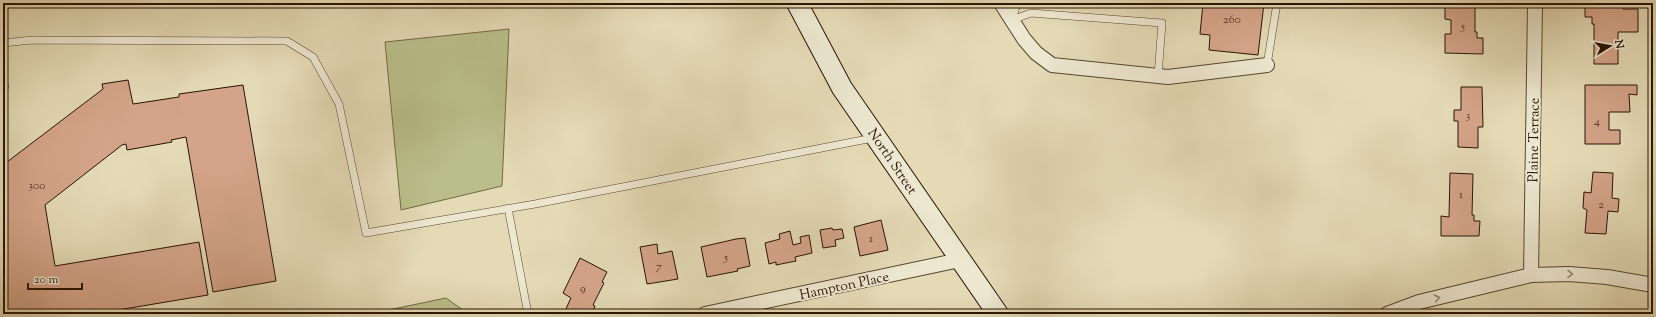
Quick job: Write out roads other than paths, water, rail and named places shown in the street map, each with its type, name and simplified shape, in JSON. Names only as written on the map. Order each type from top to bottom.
[{"type":"street","name":"North Street","points":[[797,3],[842,88],[998,314]]},
{"type":"street","points":[[1001,3],[1024,39],[1036,53],[1052,65],[1168,77],[1268,65]]},
{"type":"street","name":"Plaine Terrace","points":[[1531,276],[1535,5]]},
{"type":"street","name":"Hampton Place","points":[[705,314],[960,260]]},
{"type":"street","points":[[1387,314],[1419,302],[1531,276],[1570,274],[1607,276],[1653,285]]},
{"type":"lane","points":[[1012,20],[1017,3]]},
{"type":"lane","points":[[1268,65],[1278,3]]},
{"type":"lane","points":[[1012,20],[1031,13],[1162,23],[1158,76]]},
{"type":"lane","points":[[3,43],[32,40],[287,41],[313,57],[339,104],[366,233],[508,208],[876,137]]},
{"type":"lane","points":[[3,83],[3,92]]},
{"type":"lane","points":[[508,208],[528,314]]}]
